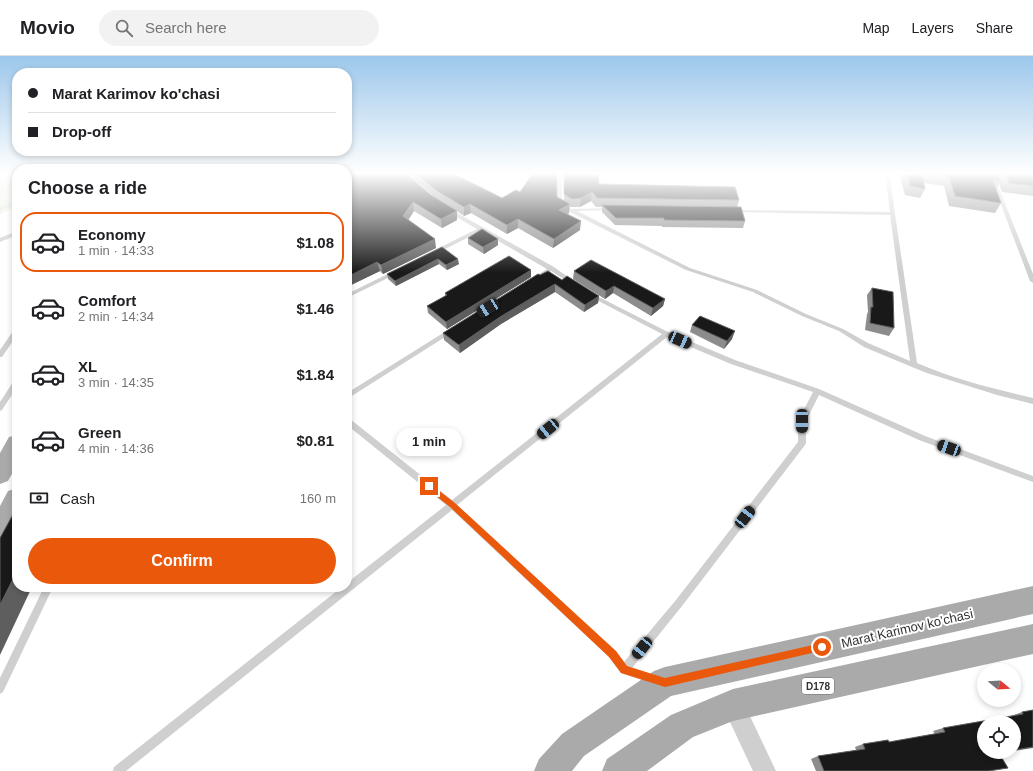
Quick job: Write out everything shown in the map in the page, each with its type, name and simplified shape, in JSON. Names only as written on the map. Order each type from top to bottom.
[{"type":"main road","points":[[0,474],[12,453]]},
{"type":"main road","points":[[0,531],[12,508]]},
{"type":"main road","name":"Marat Karimov ko'chasi","points":[[551,771],[573,745],[665,682],[1033,600]]},
{"type":"main road","name":"D178","points":[[619,771],[682,726],[732,705],[1033,639]]},
{"type":"street","points":[[732,705],[765,771]]},
{"type":"lane","points":[[443,206],[480,230],[552,268],[583,290],[666,334],[733,362],[817,390],[922,438],[1033,479]]},
{"type":"lane","points":[[563,206],[688,269],[755,290],[804,315],[841,330],[866,345],[914,365],[997,392],[1033,401]]},
{"type":"lane","points":[[892,206],[914,365]]},
{"type":"lane","points":[[1004,206],[1033,281]]},
{"type":"lane","points":[[571,210],[617,209]]},
{"type":"lane","points":[[727,211],[893,214]]},
{"type":"lane","points":[[428,256],[480,230]]},
{"type":"lane","points":[[0,240],[12,235]]},
{"type":"lane","points":[[525,284],[552,268]]},
{"type":"lane","points":[[352,294],[401,269]]},
{"type":"lane","points":[[352,393],[453,330]]},
{"type":"lane","points":[[352,585],[666,334]]},
{"type":"lane","points":[[0,355],[12,337]]},
{"type":"lane","points":[[0,408],[12,389]]},
{"type":"lane","points":[[624,670],[679,602],[802,443],[802,421],[817,390]]},
{"type":"lane","points":[[352,425],[452,505],[612,654],[624,670],[665,682]]},
{"type":"lane","points":[[0,689],[48,592]]},
{"type":"lane","points":[[118,771],[343,592]]},
{"type":"green space","points":[[0,206],[12,206],[12,209],[0,214]]},
{"type":"building","points":[[352,206],[410,206],[403,216],[435,239],[381,265],[377,262],[352,274]]},
{"type":"building","points":[[420,206],[449,206],[457,211],[441,219]]},
{"type":"building","points":[[474,206],[566,206],[559,210],[581,221],[554,239],[518,219],[507,225]]},
{"type":"building","points":[[603,206],[741,207],[745,221],[664,220],[664,218],[616,218]]},
{"type":"building","points":[[482,229],[498,239],[483,247],[468,238]]},
{"type":"building","points":[[442,247],[458,259],[446,265],[438,259],[395,281],[387,274]]},
{"type":"building","points":[[509,256],[531,270],[446,322],[427,306],[447,295],[445,293]]},
{"type":"building","points":[[591,260],[665,299],[653,308],[614,286],[606,291],[574,271]]},
{"type":"building","points":[[548,271],[562,280],[567,276],[599,296],[585,305],[555,284],[500,317],[459,345],[443,333],[538,274],[540,275]]},
{"type":"building","points":[[872,288],[893,292],[894,328],[870,323],[871,307],[873,307]]},
{"type":"building","points":[[700,316],[735,331],[727,341],[692,325]]},
{"type":"building","points":[[12,516],[12,581],[0,605],[0,538]]},
{"type":"building","points":[[1033,710],[1033,747],[1021,749],[1021,715],[1017,715],[1023,714],[1022,712]]},
{"type":"building","points":[[977,722],[977,759],[1003,759],[1008,768],[988,771],[824,771],[818,756],[865,749],[863,744],[888,740],[889,742],[945,732],[943,728]]},
{"type":"route","points":[[429,486],[452,505],[612,654],[624,670],[665,682],[822,647]]}]
